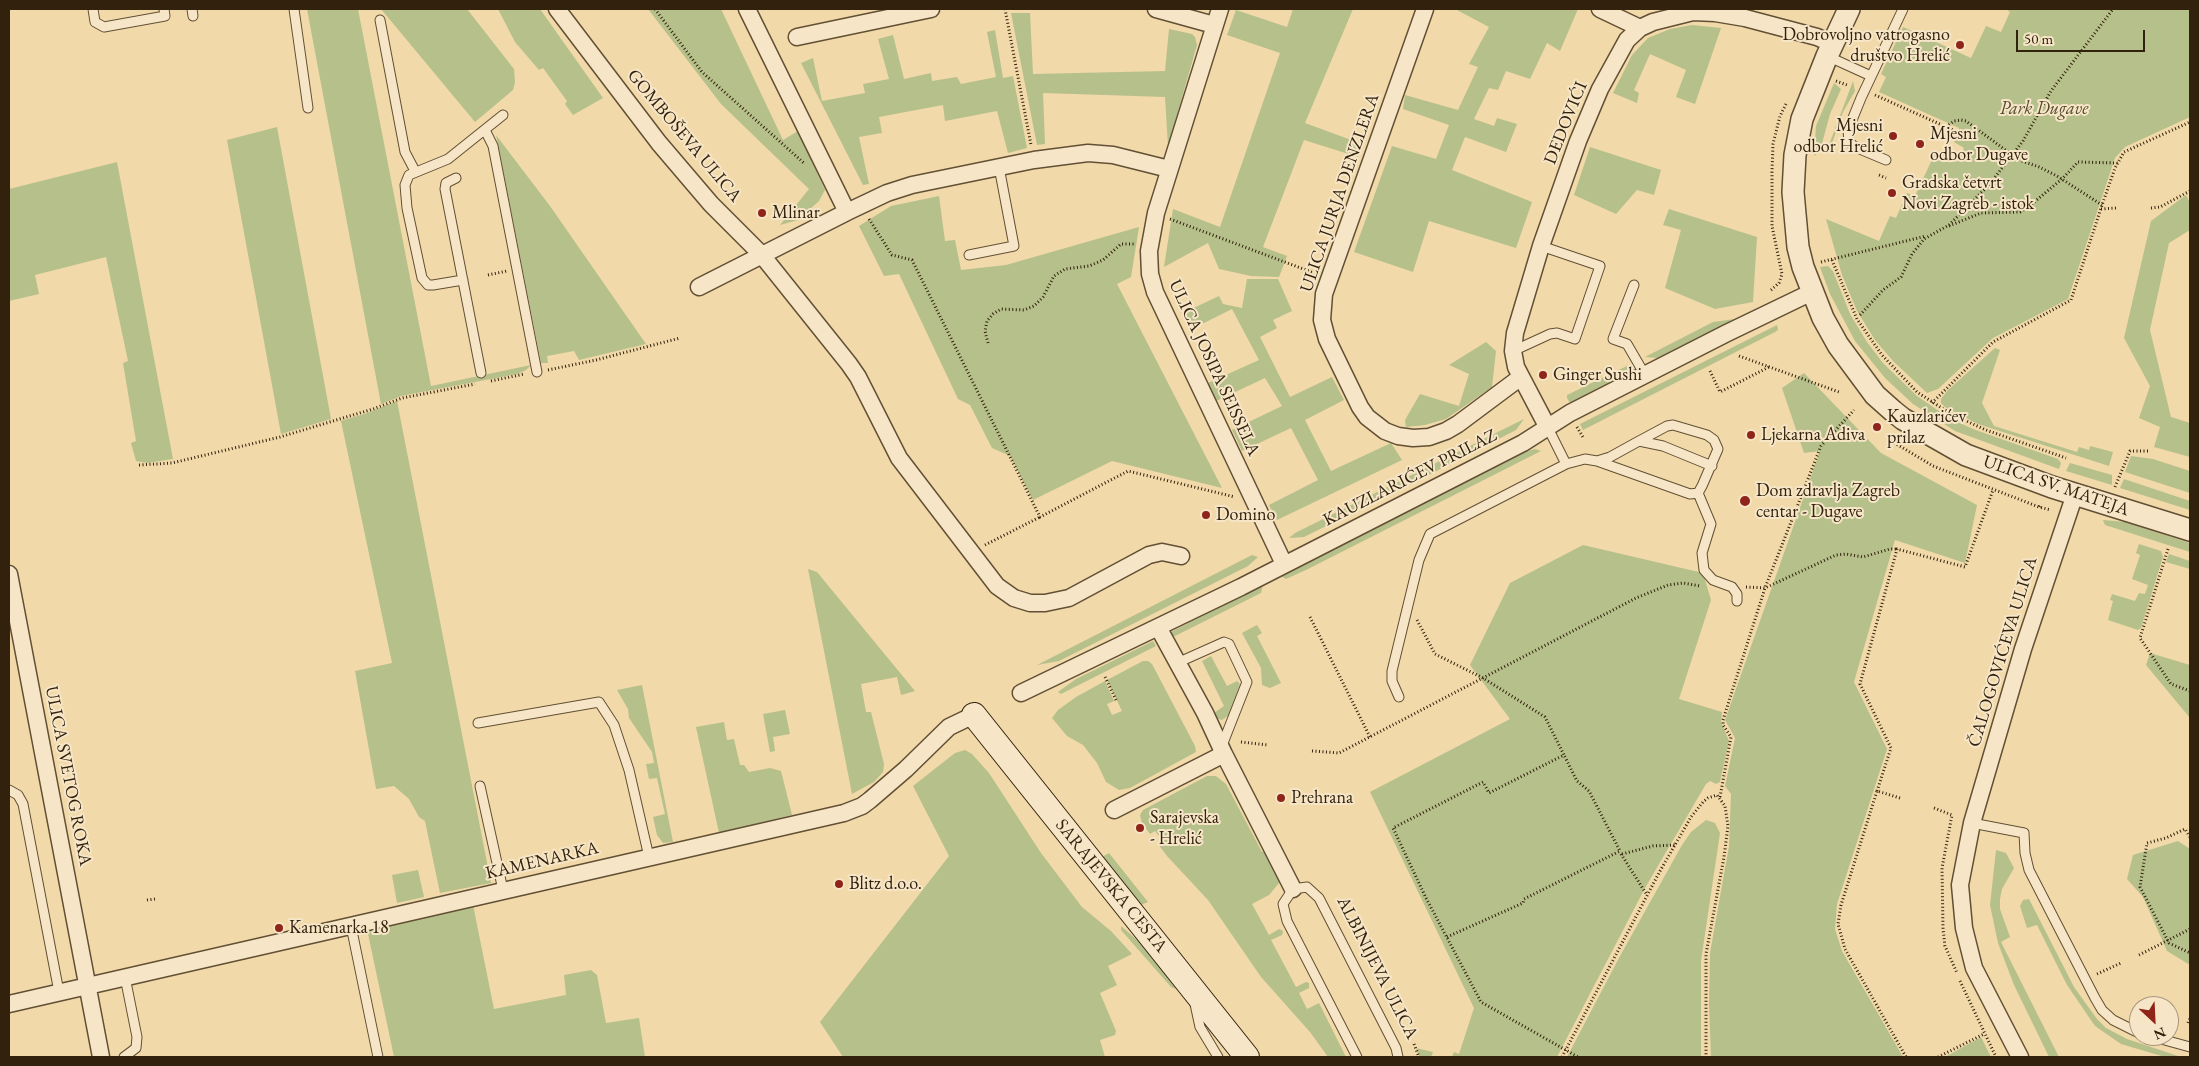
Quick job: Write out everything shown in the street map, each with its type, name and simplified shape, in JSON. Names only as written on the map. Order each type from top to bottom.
[{"type":"main road","name":"SARAJEVSKA CESTA","points":[[974,715],[1247,1057]]},
{"type":"street","name":"GOMBOŠEVA ULICA","points":[[557,9],[694,186],[761,254],[858,376],[900,458],[997,586],[1014,598],[1030,603],[1045,602],[1069,598],[1149,555],[1162,552],[1180,556]]},
{"type":"street","points":[[747,9],[846,212]]},
{"type":"street","points":[[797,36],[931,9]]},
{"type":"street","points":[[1156,9],[1214,24]]},
{"type":"street","name":"ULICA JOSIPA SEISSELA","points":[[1220,9],[1156,214],[1149,251],[1150,274],[1155,292],[1284,564]]},
{"type":"street","name":"ULICA JURJA DENZLERA","points":[[1425,9],[1329,278],[1324,294],[1322,320],[1327,339],[1360,408],[1385,431],[1398,436],[1429,437],[1446,431],[1521,377]]},
{"type":"street","points":[[1600,9],[1640,28]]},
{"type":"street","name":"ULICA SV. MATEJA","points":[[1849,9],[1802,119],[1795,155],[1793,192],[1798,247],[1812,292],[1823,318],[1857,372],[1875,395],[1898,415],[1966,455],[2075,494],[2190,530]]},
{"type":"street","name":"DEDOVIĆI","points":[[1548,428],[1521,377],[1513,351],[1519,316],[1541,246],[1578,141],[1600,89],[1627,40],[1640,28],[1673,16],[1694,12],[1715,13],[1774,25],[1817,37],[1830,50]]},
{"type":"street","points":[[698,287],[846,212],[887,193],[912,185],[1034,160],[1088,153],[1113,154],[1169,169]]},
{"type":"street","name":"KAUZLARIĆEV PRILAZ","points":[[1021,693],[1158,627],[1509,450],[1548,428],[1570,412],[1812,292]]},
{"type":"street","name":"ČALOGOVIĆEVA ULICA","points":[[2020,1057],[1974,968],[1964,928],[1960,885],[1972,823],[2023,649],[2075,494]]},
{"type":"street","name":"ULICA SVETOG ROKA","points":[[9,574],[87,986]]},
{"type":"street","points":[[1158,627],[1205,713],[1222,751],[1293,889]]},
{"type":"street","name":"KAMENARKA","points":[[9,1004],[844,813],[862,806],[906,769],[949,726],[974,715]]},
{"type":"street","points":[[1114,810],[1222,751]]},
{"type":"street","points":[[87,986],[101,1057]]},
{"type":"lane","points":[[92,9],[95,22],[104,27],[165,16],[164,9]]},
{"type":"lane","points":[[294,9],[308,108]]},
{"type":"lane","points":[[1886,160],[1855,147],[1849,142],[1848,130],[1903,9]]},
{"type":"lane","points":[[380,20],[405,152],[415,171]]},
{"type":"lane","points":[[1830,50],[1871,76]]},
{"type":"lane","points":[[463,280],[428,285],[422,278],[405,191],[407,179],[415,171],[448,159],[503,115]]},
{"type":"lane","points":[[485,130],[493,146],[537,372]]},
{"type":"lane","points":[[969,255],[1014,246],[999,167]]},
{"type":"lane","points":[[456,178],[446,183],[445,189],[481,373]]},
{"type":"lane","points":[[1513,351],[1550,334],[1557,333],[1576,339],[1600,266],[1541,246]]},
{"type":"lane","points":[[1634,285],[1613,339],[1627,344],[1644,375]]},
{"type":"lane","points":[[1597,462],[1667,426],[1673,425],[1707,435],[1714,440],[1718,449],[1712,466],[1698,493]]},
{"type":"lane","points":[[1548,428],[1566,464]]},
{"type":"lane","points":[[1639,441],[1663,446],[1712,466]]},
{"type":"lane","points":[[1400,697],[1392,681],[1392,671],[1419,560],[1430,534],[1566,464],[1585,459],[1690,494],[1698,493]]},
{"type":"lane","points":[[1698,493],[1711,524],[1702,553],[1704,570],[1712,580],[1732,587],[1737,594],[1738,601]]},
{"type":"lane","points":[[1177,663],[1224,642],[1229,644],[1247,682],[1222,751]]},
{"type":"lane","points":[[478,723],[599,702],[614,725],[629,770],[649,857]]},
{"type":"lane","points":[[480,786],[503,890]]},
{"type":"lane","points":[[9,790],[18,796],[23,804],[60,992]]},
{"type":"lane","points":[[1972,823],[2024,833],[2025,853],[2030,870],[2085,980],[2102,1010],[2113,1020],[2129,1028]]},
{"type":"lane","name":"ALBINIJEVA ULICA","points":[[1293,889],[1307,887],[1319,898],[1396,1048],[1398,1057]]},
{"type":"lane","points":[[1293,889],[1284,904],[1287,922],[1357,1057]]},
{"type":"lane","points":[[351,926],[378,1057]]},
{"type":"lane","points":[[124,1057],[136,1048],[138,1037],[125,977]]},
{"type":"lane","points":[[1192,989],[1200,1027],[1217,1057]]},
{"type":"path","points":[[655,9],[702,72],[806,166]]},
{"type":"path","points":[[1005,9],[1032,151]]},
{"type":"path","points":[[1942,230],[1989,185],[2023,141],[2051,91],[2113,9]]},
{"type":"path","points":[[1834,80],[1847,85]]},
{"type":"path","points":[[1865,90],[1954,130],[1944,151]]},
{"type":"path","points":[[1946,127],[1954,121],[1966,121],[2012,155],[2062,179],[2101,207],[2116,208]]},
{"type":"path","points":[[1932,402],[1993,342],[2071,300],[2101,207],[2124,152],[2190,122]]},
{"type":"path","points":[[1860,315],[1883,290],[1901,277],[1912,254],[1924,238],[1981,213],[2020,212],[2062,179],[2078,162],[2118,163]]},
{"type":"path","points":[[1879,175],[1886,178]]},
{"type":"path","points":[[2151,208],[2160,207],[2190,191]]},
{"type":"path","points":[[865,214],[892,255],[912,260],[1040,517]]},
{"type":"path","points":[[1156,214],[1329,278]]},
{"type":"path","points":[[1818,263],[1930,235]]},
{"type":"path","points":[[988,343],[987,321],[992,314],[1001,309],[1024,310],[1034,306],[1043,298],[1054,276],[1065,269],[1089,266],[1103,260],[1121,244],[1140,244]]},
{"type":"path","points":[[1832,260],[1853,312],[1868,337],[1917,392],[1951,414],[1986,430],[2066,458]]},
{"type":"path","points":[[488,275],[504,272]]},
{"type":"path","points":[[1771,290],[1779,282],[1782,274]]},
{"type":"path","points":[[139,465],[172,463],[280,437],[402,398],[596,360],[680,338]]},
{"type":"path","points":[[1739,356],[1839,392]]},
{"type":"path","points":[[1710,371],[1720,392],[1769,367]]},
{"type":"path","points":[[1706,1057],[1706,954],[1728,826],[1725,806],[1720,796],[1731,737],[1723,725],[1723,720],[1765,588],[1821,446],[1854,410]]},
{"type":"path","points":[[1577,426],[1583,438]]},
{"type":"path","points":[[1888,439],[1933,466],[1993,490],[2051,510]]},
{"type":"path","points":[[2115,486],[2130,451],[2148,451]]},
{"type":"path","points":[[984,545],[1128,471],[1242,498]]},
{"type":"path","points":[[1743,587],[1765,588],[1836,555],[1846,554],[1863,558],[1890,549],[1897,549],[1965,567],[1993,490]]},
{"type":"path","points":[[2039,507],[2042,502]]},
{"type":"path","points":[[1897,549],[1860,684],[1891,748],[1840,906],[1838,924],[1845,949],[1906,1057]]},
{"type":"path","points":[[2168,549],[2140,638],[2171,684],[2190,690]]},
{"type":"path","points":[[1312,752],[1339,753],[1644,594],[1668,585],[1683,584],[1704,588]]},
{"type":"path","points":[[1410,600],[1418,624],[1435,654],[1483,678],[1546,717],[1577,780],[1589,791],[1621,852],[1648,895]]},
{"type":"path","points":[[1310,617],[1370,737]]},
{"type":"path","points":[[1105,677],[1117,702]]},
{"type":"path","points":[[1241,742],[1268,745]]},
{"type":"path","points":[[1564,755],[1489,794],[1483,782],[1393,828],[1481,1002],[1578,1057]]},
{"type":"path","points":[[1877,791],[1900,798]]},
{"type":"path","points":[[1562,1057],[1648,895],[1698,807],[1708,798],[1720,796]]},
{"type":"path","points":[[1934,808],[1952,815]]},
{"type":"path","points":[[2190,837],[2185,829],[2166,838],[2147,843],[2140,887],[2169,943],[2190,954]]},
{"type":"path","points":[[1447,937],[1523,903],[1524,899],[1621,852],[1653,846],[1676,845]]},
{"type":"path","points":[[147,900],[155,899]]},
{"type":"path","points":[[2139,954],[2190,929]]},
{"type":"path","points":[[1945,946],[1996,1057]]},
{"type":"path","points":[[2085,980],[2122,964]]},
{"type":"path","points":[[2188,1023],[2190,1018]]},
{"type":"path","points":[[1938,1057],[1985,1034]]},
{"type":"path","points":[[1414,1044],[1419,1057]]},
{"type":"green space","points":[[307,9],[358,9],[431,386],[531,365],[526,370],[517,374],[401,396],[381,404]]},
{"type":"green space","points":[[381,9],[467,9],[514,69],[515,82],[513,90],[475,122]]},
{"type":"green space","points":[[498,9],[540,9],[603,98],[573,115],[565,104],[567,101],[543,68],[539,70],[515,42]]},
{"type":"green space","points":[[648,9],[721,9],[783,140],[798,131],[825,190],[819,201],[798,220],[780,225],[809,189],[721,104]]},
{"type":"green space","points":[[1293,9],[1353,9],[1305,123],[1362,144],[1358,157],[1304,140],[1263,247],[1287,256],[1279,277],[1251,276],[1219,269],[1208,243],[1164,267],[1173,209],[1220,227],[1280,53],[1227,35],[1236,10],[1287,27]]},
{"type":"green space","points":[[1455,9],[1578,9],[1560,51],[1547,43],[1530,79],[1506,71],[1498,90],[1489,88],[1474,119],[1494,126],[1497,118],[1517,124],[1506,152],[1465,137],[1452,170],[1532,202],[1516,248],[1429,221],[1413,272],[1354,252],[1392,146],[1436,159],[1449,125],[1403,109],[1405,95],[1458,110],[1478,67],[1469,64],[1489,27]]},
{"type":"green space","name":"Park Dugave","points":[[2009,9],[2190,9],[2190,117],[2125,147],[2115,158],[2068,299],[1993,338],[1938,389],[1927,393],[1893,361],[1875,340],[1857,311],[1842,275],[1826,219],[1879,241],[1890,216],[1896,218],[1907,193],[1915,196],[1936,151],[1957,162],[1964,148],[1954,142],[1959,128],[1879,92],[1886,77],[1881,74],[1903,27],[1971,58],[1986,26],[2001,32],[2010,12],[2008,11]]},
{"type":"green space","points":[[1011,13],[1030,13],[1033,74],[1165,71],[1169,29],[1192,34],[1197,45],[1168,146],[1165,97],[1043,93],[1045,144],[1037,145]]},
{"type":"green space","points":[[1692,25],[1721,28],[1695,104],[1676,97],[1686,70],[1650,54],[1634,90],[1639,93],[1637,103],[1613,93],[1632,55],[1648,38],[1670,29]]},
{"type":"green space","points":[[995,30],[1003,78],[1013,76],[1027,148],[1008,153],[997,111],[945,121],[943,105],[879,117],[882,133],[859,137],[869,184],[863,185],[801,63],[813,58],[822,101],[865,93],[863,84],[889,79],[878,39],[893,35],[904,79],[931,73],[932,81],[957,77],[961,84],[996,77],[987,32]]},
{"type":"green space","points":[[1853,81],[1855,91],[1843,112],[1831,146],[1829,145]]},
{"type":"green space","points":[[1834,83],[1841,89],[1830,114],[1820,151],[1814,156],[1816,126]]},
{"type":"green space","points":[[277,127],[331,419],[281,434],[227,140]]},
{"type":"green space","points":[[496,135],[550,206],[646,344],[579,360],[574,351],[547,356],[548,363],[541,363]]},
{"type":"green space","points":[[1590,147],[1661,170],[1654,195],[1637,190],[1616,214],[1574,195]]},
{"type":"green space","points":[[117,162],[173,459],[147,463],[136,461],[131,443],[136,441],[123,363],[128,361],[106,257],[35,275],[39,294],[9,301],[9,189]]},
{"type":"green space","points":[[2186,195],[2190,203],[2190,230],[2169,243],[2150,330],[2171,417],[2190,423],[2190,457],[2154,447],[2160,427],[2139,418],[2150,386],[2124,338],[2151,221]]},
{"type":"green space","points":[[939,196],[945,241],[955,240],[961,270],[1006,265],[1139,227],[1131,277],[1117,284],[1222,488],[1112,461],[1033,500],[1010,456],[992,448],[970,405],[958,399],[899,274],[884,276],[859,226],[891,206]]},
{"type":"green space","points":[[1669,209],[1757,237],[1753,302],[1715,309],[1665,288],[1681,230],[1663,225]]},
{"type":"green space","points":[[1828,266],[1833,271],[1850,314],[1867,342],[1883,363],[1917,396],[1949,418],[1973,429],[2058,459],[2061,463],[2059,469],[1955,431],[1913,404],[1885,378],[1855,341],[1830,294],[1820,267]]},
{"type":"green space","points":[[1247,279],[1278,279],[1292,311],[1273,320],[1277,328],[1260,337],[1290,397],[1332,377],[1344,400],[1305,420],[1331,471],[1391,443],[1402,460],[1277,520],[1269,505],[1318,480],[1291,428],[1242,451],[1232,430],[1282,406],[1265,378],[1216,401],[1208,383],[1259,360],[1232,309],[1194,328],[1185,312],[1219,296],[1223,304],[1242,308]]},
{"type":"green space","points":[[1735,319],[1658,358],[1645,357],[1713,322]]},
{"type":"green space","points":[[1777,325],[1778,330],[1775,332],[1583,430],[1580,424]]},
{"type":"green space","points":[[1486,342],[1496,351],[1492,387],[1446,419],[1425,425],[1406,427],[1405,420],[1420,394],[1459,406],[1469,374],[1449,365]]},
{"type":"green space","points":[[1995,348],[2000,350],[1982,403],[1994,426],[2077,452],[2079,447],[2089,450],[2090,446],[2113,452],[2109,466],[1978,424],[1945,407],[1941,403],[1941,399],[1948,390]]},
{"type":"green space","points":[[1629,365],[1624,375],[1570,403],[1567,398],[1567,395]]},
{"type":"green space","points":[[1804,373],[1881,453],[1977,505],[1965,563],[1895,540],[1854,682],[1887,749],[1837,904],[1835,929],[1842,951],[1903,1057],[1711,1057],[1710,953],[1729,846],[1731,794],[1725,786],[1735,738],[1725,720],[1820,451],[1804,453],[1782,388]]},
{"type":"green space","points":[[397,401],[491,883],[440,893],[425,821],[419,817],[409,799],[394,786],[376,789],[355,671],[392,663],[341,421]]},
{"type":"green space","points":[[1524,419],[1516,430],[1413,483],[1304,537],[1289,538],[1295,533]]},
{"type":"green space","points":[[1535,449],[1541,451],[1306,570],[1286,579],[1281,576],[1528,451]]},
{"type":"green space","points":[[2131,456],[2153,459],[2190,471],[2190,493],[2125,472]]},
{"type":"green space","points":[[2070,463],[2112,475],[2112,485],[2066,471]]},
{"type":"green space","points":[[2124,479],[2190,501],[2190,510],[2120,488]]},
{"type":"green space","points":[[2103,520],[2126,522],[2190,543],[2190,552],[2105,525]]},
{"type":"green space","points":[[2139,544],[2161,551],[2163,557],[2141,628],[2138,630],[2108,620],[2113,601],[2110,600],[2112,594],[2135,601],[2139,593],[2145,594],[2148,585],[2132,579],[2140,555],[2136,553]]},
{"type":"green space","points":[[1583,545],[1703,573],[1711,600],[1679,699],[1722,712],[1721,722],[1729,741],[1720,782],[1716,784],[1710,781],[1706,784],[1645,888],[1557,1057],[1452,1057],[1454,1052],[1459,1054],[1474,1008],[1370,792],[1510,719],[1470,665],[1510,583]]},
{"type":"green space","points":[[2169,554],[2190,561],[2190,569],[2166,562]]},
{"type":"green space","points":[[1252,555],[1258,557],[1248,566],[1059,661],[1037,665]]},
{"type":"green space","points":[[808,569],[817,572],[915,691],[901,695],[897,677],[861,684],[866,712],[871,712],[884,764],[883,772],[874,782],[852,794]]},
{"type":"green space","points":[[1263,585],[1261,593],[1171,638],[1169,633]]},
{"type":"green space","points":[[1257,625],[1262,633],[1257,636],[1281,683],[1270,688],[1262,685],[1261,668],[1242,633]]},
{"type":"green space","points":[[1153,641],[1156,646],[1061,694],[1058,692],[1076,679]]},
{"type":"green space","points":[[2150,653],[2190,665],[2190,718],[2146,665]]},
{"type":"green space","points":[[1211,656],[1227,686],[1237,681],[1240,684],[1229,715],[1222,720],[1216,718],[1214,713],[1224,706],[1202,661]]},
{"type":"green space","points":[[1143,661],[1148,661],[1152,664],[1195,746],[1196,752],[1130,788],[1119,790],[1106,782],[1097,763],[1083,745],[1067,736],[1052,718],[1058,710],[1076,697],[1105,681],[1114,701],[1107,704],[1112,715],[1122,711],[1107,680]]},
{"type":"green space","points":[[642,685],[673,842],[663,843],[657,835],[653,817],[665,814],[657,778],[649,779],[646,764],[654,763],[652,752],[629,718],[628,709],[617,690]]},
{"type":"green space","points":[[785,710],[790,734],[773,737],[775,751],[770,752],[763,714]]},
{"type":"green space","points":[[724,722],[727,740],[734,739],[740,765],[744,765],[749,772],[770,768],[781,771],[792,815],[719,833],[696,727]]},
{"type":"green space","points":[[965,750],[972,754],[989,773],[1041,853],[1082,907],[1111,931],[1132,954],[1108,966],[1117,985],[1100,993],[1116,1031],[1115,1035],[1100,1040],[1105,1057],[843,1057],[820,1022],[949,856],[913,786],[955,753]]},
{"type":"green space","points":[[1207,776],[1216,776],[1226,784],[1262,852],[1265,850],[1279,879],[1279,883],[1269,895],[1252,904],[1269,935],[1279,929],[1283,931],[1282,935],[1271,940],[1296,987],[1306,982],[1309,983],[1309,988],[1299,993],[1307,1009],[1319,1003],[1346,1057],[1328,1057],[1310,1032],[1261,977],[1208,900],[1167,856],[1158,844],[1162,840],[1155,831],[1150,834],[1142,823],[1140,815],[1143,810]]},
{"type":"green space","points":[[1706,820],[1715,823],[1720,833],[1701,961],[1701,1057],[1567,1057],[1620,956],[1682,845],[1691,832]]},
{"type":"green space","points":[[2178,841],[2190,849],[2190,965],[2167,951],[2143,897],[2127,879],[2133,855]]},
{"type":"green space","points":[[1996,850],[2006,853],[2014,868],[2002,889],[2000,899],[2000,909],[2010,937],[2001,942],[2059,1057],[2049,1057],[2014,985],[1998,943],[1990,905]]},
{"type":"green space","points":[[1109,853],[1148,902],[1141,905],[1100,858]]},
{"type":"green space","points":[[418,870],[424,897],[397,903],[392,875]]},
{"type":"green space","points":[[2029,899],[2074,987],[2097,1019],[2106,1028],[2129,1040],[2129,1046],[2148,1046],[2181,1057],[2165,1057],[2121,1044],[2095,1026],[2067,985],[2037,925],[2027,928],[2020,906],[2023,900]]},
{"type":"green space","points":[[473,905],[494,1009],[566,995],[564,975],[591,970],[597,975],[606,1023],[639,1018],[645,1057],[394,1057],[367,929]]},
{"type":"green space","points":[[1121,926],[1152,953],[1176,989],[1171,987],[1121,930]]},
{"type":"green space","points":[[1981,1037],[1991,1057],[1945,1057]]},
{"type":"green space","points":[[1416,1048],[1433,1052],[1431,1057],[1420,1057]]},
{"type":"place","name":"Dobrovoljno vatrogasno društvo Hrelić","points":[[1960,45]]},
{"type":"place","name":"Mjesni odbor Hrelić","points":[[1893,136]]},
{"type":"place","name":"Mjesni odbor Dugave","points":[[1920,144]]},
{"type":"place","name":"Gradska četvrt Novi Zagreb - istok","points":[[1892,193]]},
{"type":"place","name":"Mlinar","points":[[762,213]]},
{"type":"place","name":"Ginger Sushi","points":[[1543,375]]},
{"type":"place","name":"Kauzlarićev prilaz","points":[[1877,427]]},
{"type":"place","name":"Ljekarna Adiva","points":[[1751,435]]},
{"type":"place","name":"Dom zdravlja Zagreb centar - Dugave","points":[[1745,501]]},
{"type":"place","name":"Domino","points":[[1206,515]]},
{"type":"place","name":"Prehrana","points":[[1281,798]]},
{"type":"place","name":"Sarajevska - Hrelić","points":[[1140,828]]},
{"type":"place","name":"Blitz d.o.o.","points":[[839,884]]},
{"type":"place","name":"Kamenarka 18","points":[[279,928]]}]
